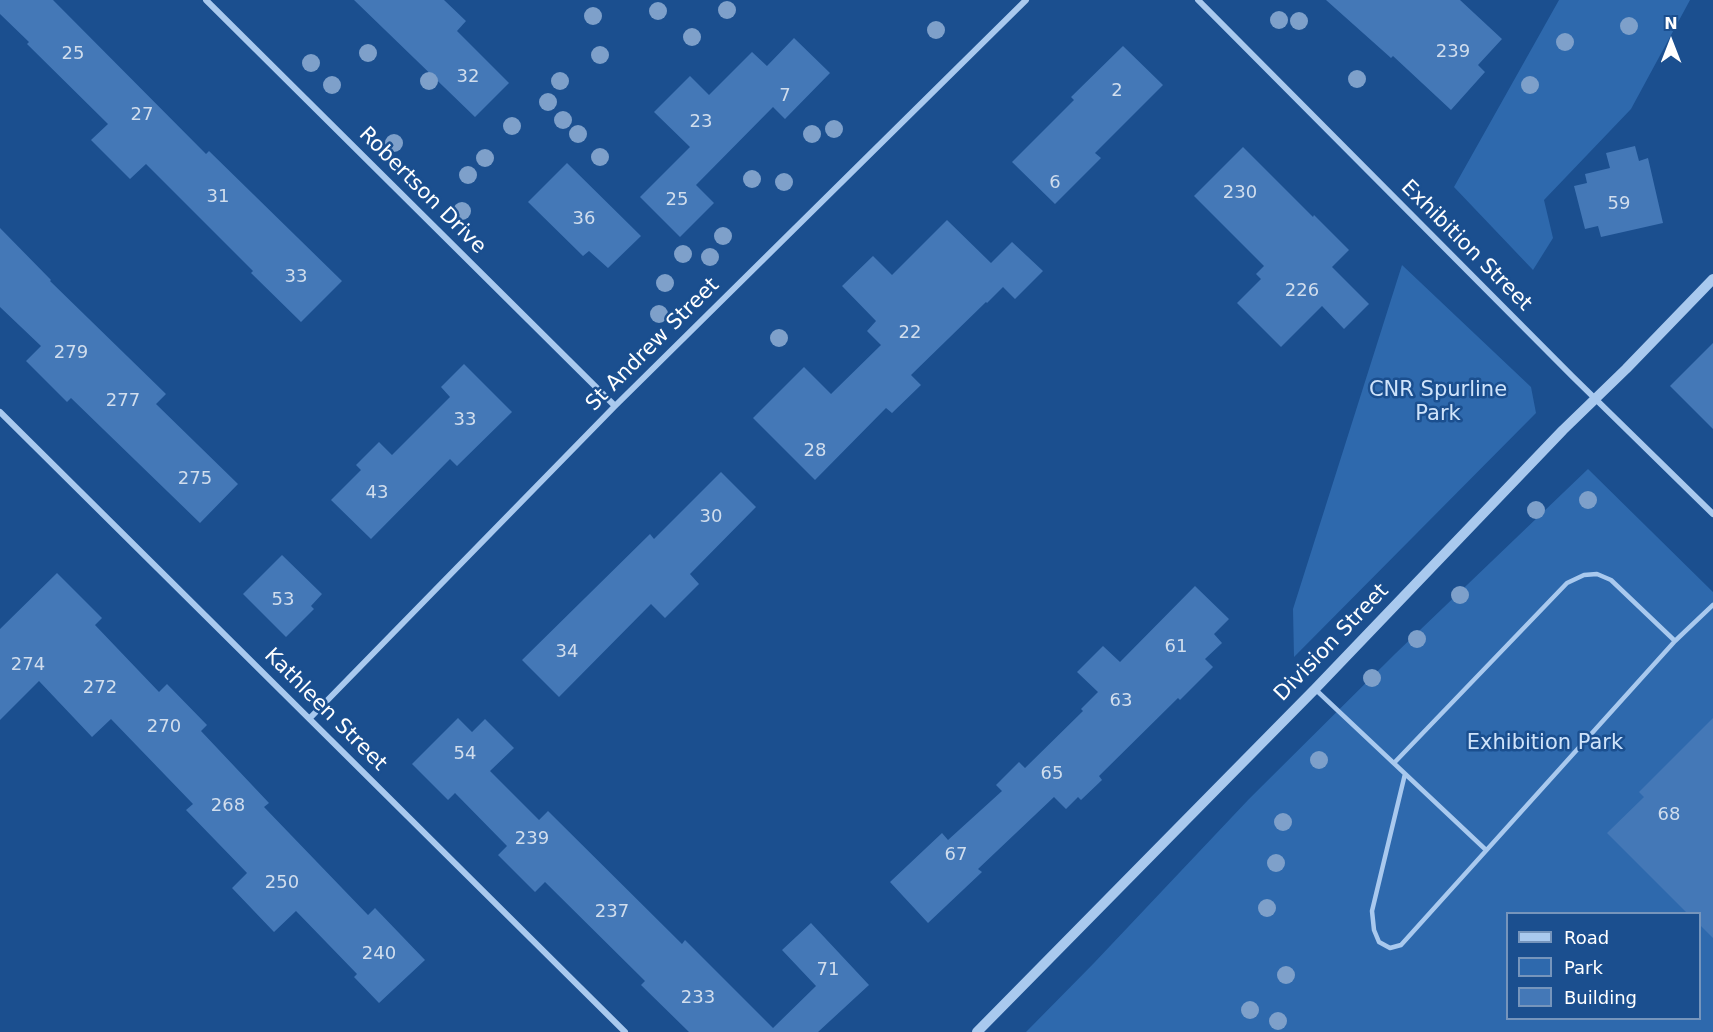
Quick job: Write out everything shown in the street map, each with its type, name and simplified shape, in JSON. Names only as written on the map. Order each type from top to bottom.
[{"type":"street","name":"Robertson Drive","points":[[206,0],[615,405]]},
{"type":"street","name":"St Andrew Street","points":[[309,718],[615,405],[1026,0]]},
{"type":"street","name":"Exhibition Street","points":[[1198,0],[1713,514]]},
{"type":"street","name":"Division Street","points":[[977,1032],[1315,689],[1713,279]]},
{"type":"street","name":"Kathleen Street","points":[[0,412],[626,1032]]},
{"type":"lane","points":[[1394,763],[1567,583],[1584,575],[1597,574],[1611,580],[1675,641]]},
{"type":"lane","points":[[1405,774],[1372,911],[1374,930],[1379,942],[1390,948],[1401,945],[1675,641],[1713,605]]},
{"type":"lane","points":[[1315,689],[1486,850]]},
{"type":"green space","points":[[1559,0],[1690,0],[1631,109],[1544,200],[1553,238],[1533,270],[1454,187]]},
{"type":"green space","name":"CNR Spurline Park","points":[[1402,265],[1531,387],[1536,413],[1294,657],[1293,609]]},
{"type":"green space","name":"Exhibition Park","points":[[1588,469],[1713,592],[1713,1032],[1026,1032],[1249,799],[1396,653]]},
{"type":"building","points":[[0,0],[53,0],[206,154],[209,151],[342,281],[301,322],[146,164],[130,179],[91,140],[108,124],[0,14]]},
{"type":"building","points":[[354,0],[444,0],[466,21],[457,31],[509,83],[475,117]]},
{"type":"building","points":[[1326,0],[1460,0],[1502,39],[1478,65],[1485,72],[1451,110],[1393,56],[1391,58]]},
{"type":"building","points":[[794,38],[830,73],[785,119],[773,107],[696,185],[714,203],[680,237],[640,197],[690,147],[654,112],[690,76],[709,95],[752,52],[767,66]]},
{"type":"building","points":[[1123,46],[1163,85],[1095,153],[1101,158],[1055,204],[1012,162],[1074,100],[1071,97]]},
{"type":"building","points":[[1635,146],[1639,161],[1648,158],[1663,223],[1601,237],[1598,226],[1585,229],[1574,186],[1587,183],[1585,174],[1610,168],[1606,153]]},
{"type":"building","points":[[1243,147],[1349,250],[1332,267],[1369,304],[1344,329],[1322,306],[1281,347],[1237,303],[1261,279],[1256,274],[1264,266],[1194,196]]},
{"type":"building","points":[[567,163],[641,236],[608,268],[589,251],[583,256],[528,202]]},
{"type":"building","points":[[947,220],[991,263],[1012,242],[1043,271],[1015,299],[1003,287],[986,302],[911,375],[921,385],[892,413],[886,408],[815,480],[753,418],[804,367],[831,394],[881,345],[867,331],[876,321],[842,286],[873,256],[892,275]]},
{"type":"building","points":[[0,228],[50,281],[166,394],[156,404],[238,484],[200,523],[71,398],[67,402],[26,361],[41,346],[0,307]]},
{"type":"building","points":[[1713,343],[1713,429],[1670,386]]},
{"type":"building","points":[[464,364],[512,412],[457,466],[450,459],[371,539],[331,500],[361,470],[356,465],[379,442],[392,455],[450,397],[441,387]]},
{"type":"building","points":[[721,472],[756,507],[690,574],[699,584],[665,618],[651,604],[559,697],[522,660],[650,534],[654,539]]},
{"type":"building","points":[[282,555],[322,594],[311,606],[314,609],[286,637],[243,594]]},
{"type":"building","points":[[57,573],[102,618],[95,625],[159,692],[167,684],[207,725],[201,731],[269,803],[264,807],[368,915],[375,908],[425,960],[379,1003],[354,977],[357,974],[296,911],[274,932],[232,888],[247,873],[186,810],[193,804],[111,719],[92,737],[39,681],[0,720],[0,629]]},
{"type":"building","points":[[1195,586],[1229,619],[1214,634],[1222,643],[1205,659],[1213,667],[1099,776],[1102,780],[1081,800],[1078,797],[1066,809],[1054,797],[978,869],[982,872],[928,923],[890,882],[942,833],[948,840],[1002,791],[996,785],[1019,762],[1025,768],[1083,711],[1081,709],[1098,692],[1077,672],[1103,646],[1120,662]]},
{"type":"building","points":[[458,718],[472,732],[485,719],[514,748],[490,771],[539,820],[548,811],[682,944],[685,940],[773,1028],[816,986],[782,950],[811,923],[869,985],[818,1032],[689,1032],[641,985],[645,981],[545,882],[535,892],[498,855],[507,846],[455,793],[448,800],[412,764]]},
{"type":"building","points":[[1713,718],[1713,938],[1701,926],[1701,912],[1686,912],[1607,833],[1644,797],[1639,792]]}]
